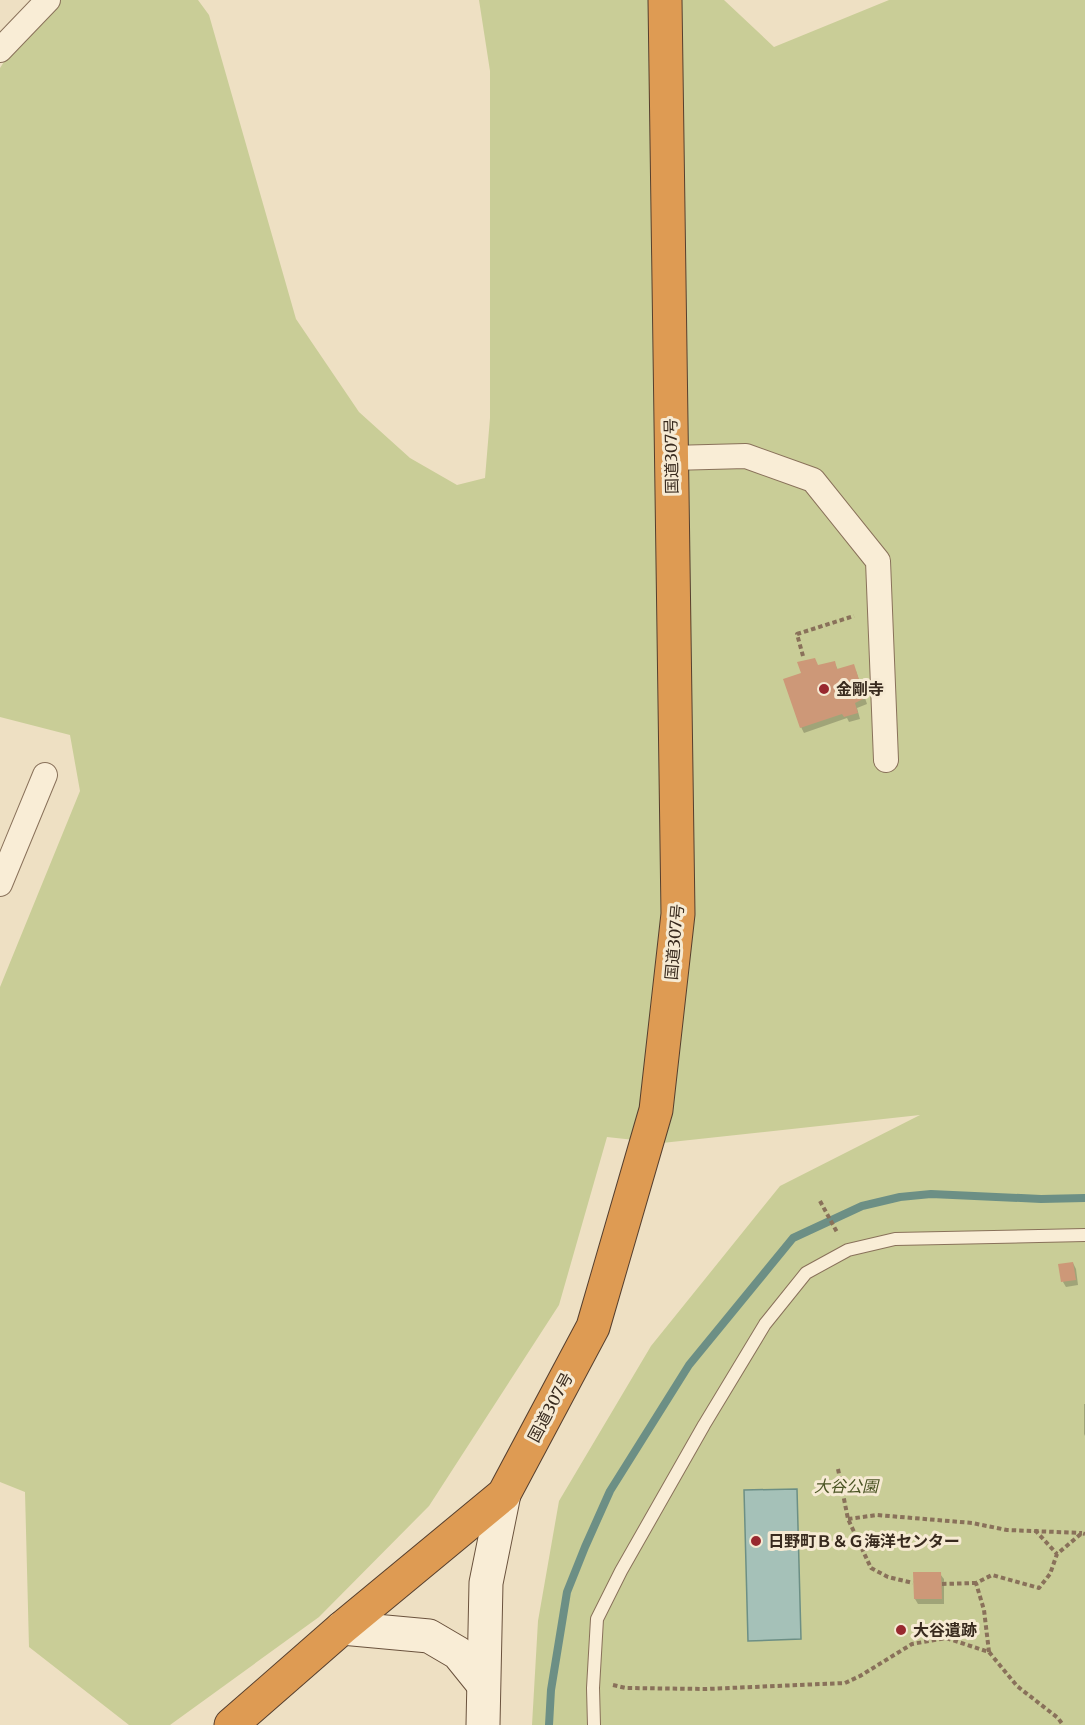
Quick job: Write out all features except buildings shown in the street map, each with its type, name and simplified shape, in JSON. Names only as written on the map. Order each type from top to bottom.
[{"type":"highway","name":"国道307号","points":[[231,1725],[342,1628],[504,1494],[593,1327],[656,1110],[678,914],[665,0]]},
{"type":"street","points":[[0,50],[48,0]]},
{"type":"street","points":[[671,458],[746,456],[813,480],[879,561],[886,760]]},
{"type":"street","points":[[0,884],[45,774]]},
{"type":"street","points":[[483,1725],[486,1583],[504,1494]]},
{"type":"street","points":[[342,1628],[429,1636],[458,1653],[483,1684]]},
{"type":"lane","points":[[594,1725],[593,1682],[597,1619],[621,1571],[704,1425],[765,1324],[806,1273],[848,1250],[895,1239],[1085,1235]]},
{"type":"path","points":[[803,656],[797,634],[880,607]]},
{"type":"path","points":[[820,1202],[848,1250]]},
{"type":"path","points":[[838,1469],[848,1519],[871,1568],[888,1577],[913,1583]]},
{"type":"path","points":[[848,1519],[877,1515],[972,1523],[1007,1530],[1083,1533]]},
{"type":"path","points":[[1035,1530],[1057,1554]]},
{"type":"path","points":[[942,1584],[976,1583],[992,1575],[1039,1588],[1050,1574],[1057,1554],[1083,1533]]},
{"type":"path","points":[[976,1583],[984,1610],[989,1652]]},
{"type":"path","points":[[593,1682],[626,1688],[706,1689],[845,1683],[912,1644],[946,1638],[989,1652],[1017,1686],[1058,1718],[1063,1725]]},
{"type":"green space","name":"大谷公園","points":[[44,0],[198,0],[209,15],[296,319],[359,412],[410,458],[457,485],[485,478],[490,418],[490,71],[479,0],[724,0],[774,47],[889,0],[1085,0],[1085,1725],[532,1725],[538,1621],[559,1501],[651,1346],[780,1186],[920,1115],[662,1143],[607,1137],[559,1305],[429,1506],[319,1617],[170,1725],[129,1725],[29,1647],[25,1492],[0,1482],[0,987],[80,791],[70,735],[0,717],[0,68]]},
{"type":"water","points":[[797,1489],[801,1639],[748,1641],[744,1490]]},
{"type":"waterway","points":[[549,1725],[551,1690],[567,1592],[610,1491],[689,1365],[793,1238],[862,1206],[900,1197],[931,1194],[1041,1199],[1085,1198]]},
{"type":"place","name":"金剛寺","points":[[824,689]]},
{"type":"place","name":"日野町Ｂ＆Ｇ海洋センター","points":[[756,1541]]},
{"type":"place","name":"大谷遺跡","points":[[901,1630]]}]
